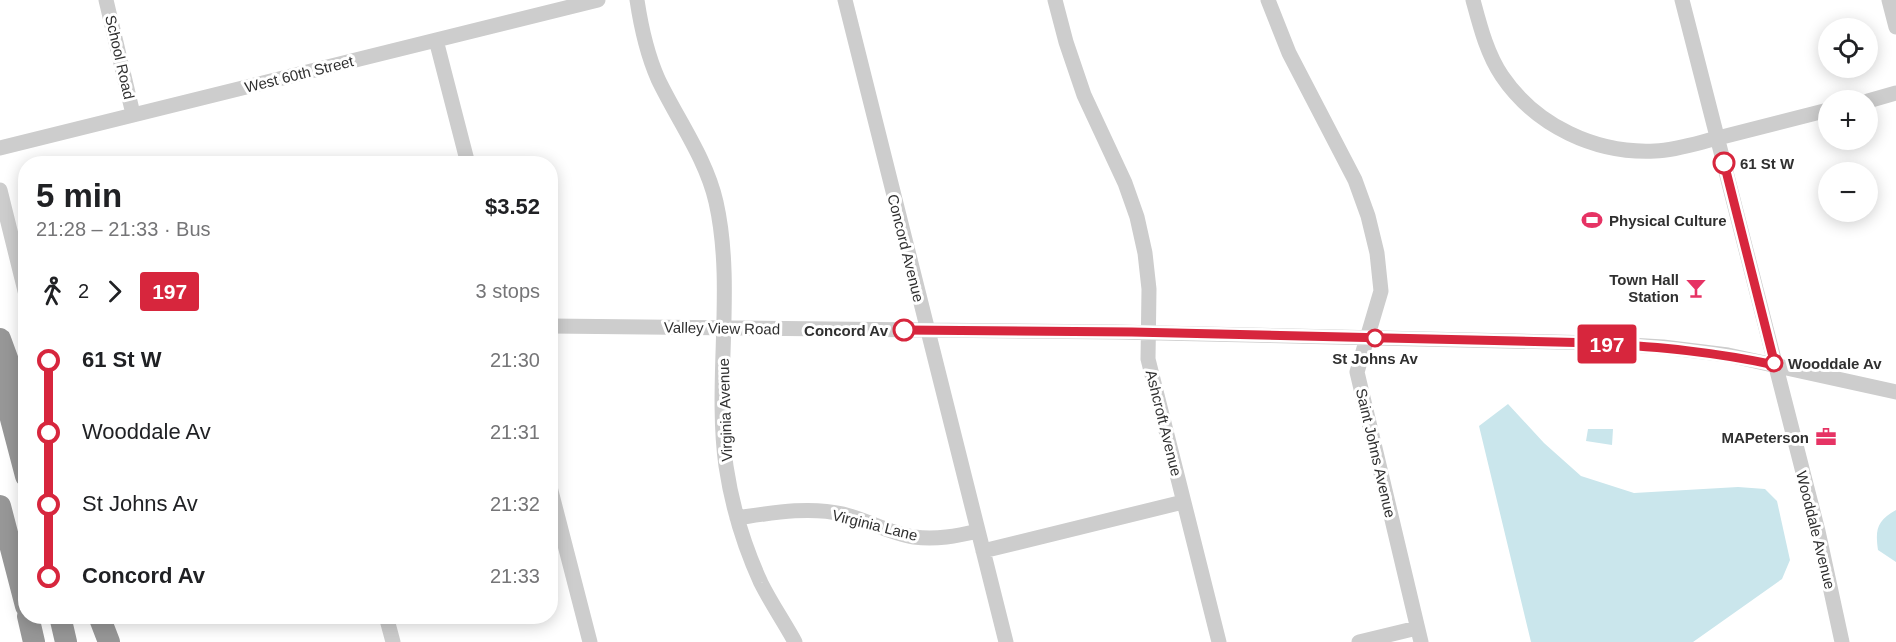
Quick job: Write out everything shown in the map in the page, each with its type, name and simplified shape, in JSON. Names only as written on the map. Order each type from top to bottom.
[{"type":"highway","points":[[0,339],[18,388]]},
{"type":"highway","points":[[0,377],[18,446]]},
{"type":"highway","points":[[0,506],[18,575]]},
{"type":"highway","points":[[30,624],[34,642]]},
{"type":"highway","points":[[62,624],[66,642]]},
{"type":"highway","points":[[102,624],[110,642]]},
{"type":"street","name":"School Road","points":[[106,0],[133,114]]},
{"type":"street","name":"West 60th Street","points":[[0,148],[598,0]]},
{"type":"street","name":"Virginia Avenue","points":[[637,0],[648,51],[658,77],[707,173],[716,201],[723,258],[726,465],[736,518],[762,584],[795,642]]},
{"type":"street","name":"Concord Avenue","points":[[845,0],[983,552]]},
{"type":"street","name":"Ashcroft Avenue","points":[[1055,0],[1084,95],[1125,183],[1137,217],[1145,253],[1149,289],[1148,359],[1219,642]]},
{"type":"street","name":"Saint Johns Avenue","points":[[1268,0],[1293,62],[1356,180],[1377,253],[1381,291],[1357,372],[1419,635]]},
{"type":"street","points":[[1473,0],[1488,50],[1502,76],[1521,99],[1544,118],[1569,134],[1596,145],[1627,150],[1656,151],[1686,147],[1818,113]]},
{"type":"street","name":"Wooddale Avenue","points":[[1682,0],[1818,531],[1842,642]]},
{"type":"street","points":[[1889,0],[1896,27]]},
{"type":"street","points":[[436,40],[466,156]]},
{"type":"street","points":[[1878,98],[1896,93]]},
{"type":"street","points":[[0,190],[18,263]]},
{"type":"street","name":"Valley View Road","points":[[558,326],[1148,333],[1597,343],[1663,347],[1728,355],[1896,392]]},
{"type":"street","points":[[1006,642],[983,552],[1183,502]]},
{"type":"street","name":"Virginia Lane","points":[[736,518],[810,510],[842,514],[912,537],[945,537],[978,531]]},
{"type":"street","points":[[558,518],[590,642]]},
{"type":"street","points":[[389,624],[393,642]]},
{"type":"street","points":[[1359,642],[1419,635]]},
{"type":"water","points":[[1508,404],[1544,443],[1581,476],[1634,493],[1738,487],[1765,489],[1777,501],[1790,560],[1782,579],[1693,642],[1531,642],[1479,426]]},
{"type":"water","points":[[1588,429],[1613,429],[1612,445],[1586,441]]},
{"type":"water","points":[[1896,510],[1896,562],[1878,550],[1877,531],[1881,522]]},
{"type":"bus line","name":"197","points":[[904,330],[1132,332],[1597,343],[1663,347],[1728,355],[1775,365],[1724,163]]},
{"type":"place","name":"61 St W","points":[[1724,163]]},
{"type":"place","name":"Physical Culture","points":[[1592,220]]},
{"type":"place","name":"Town Hall Station","points":[[1696,288]]},
{"type":"place","name":"Concord Av","points":[[904,330]]},
{"type":"place","name":"St Johns Av","points":[[1375,338]]},
{"type":"place","name":"Wooddale Av","points":[[1774,363]]},
{"type":"place","name":"MAPeterson","points":[[1826,437]]}]
